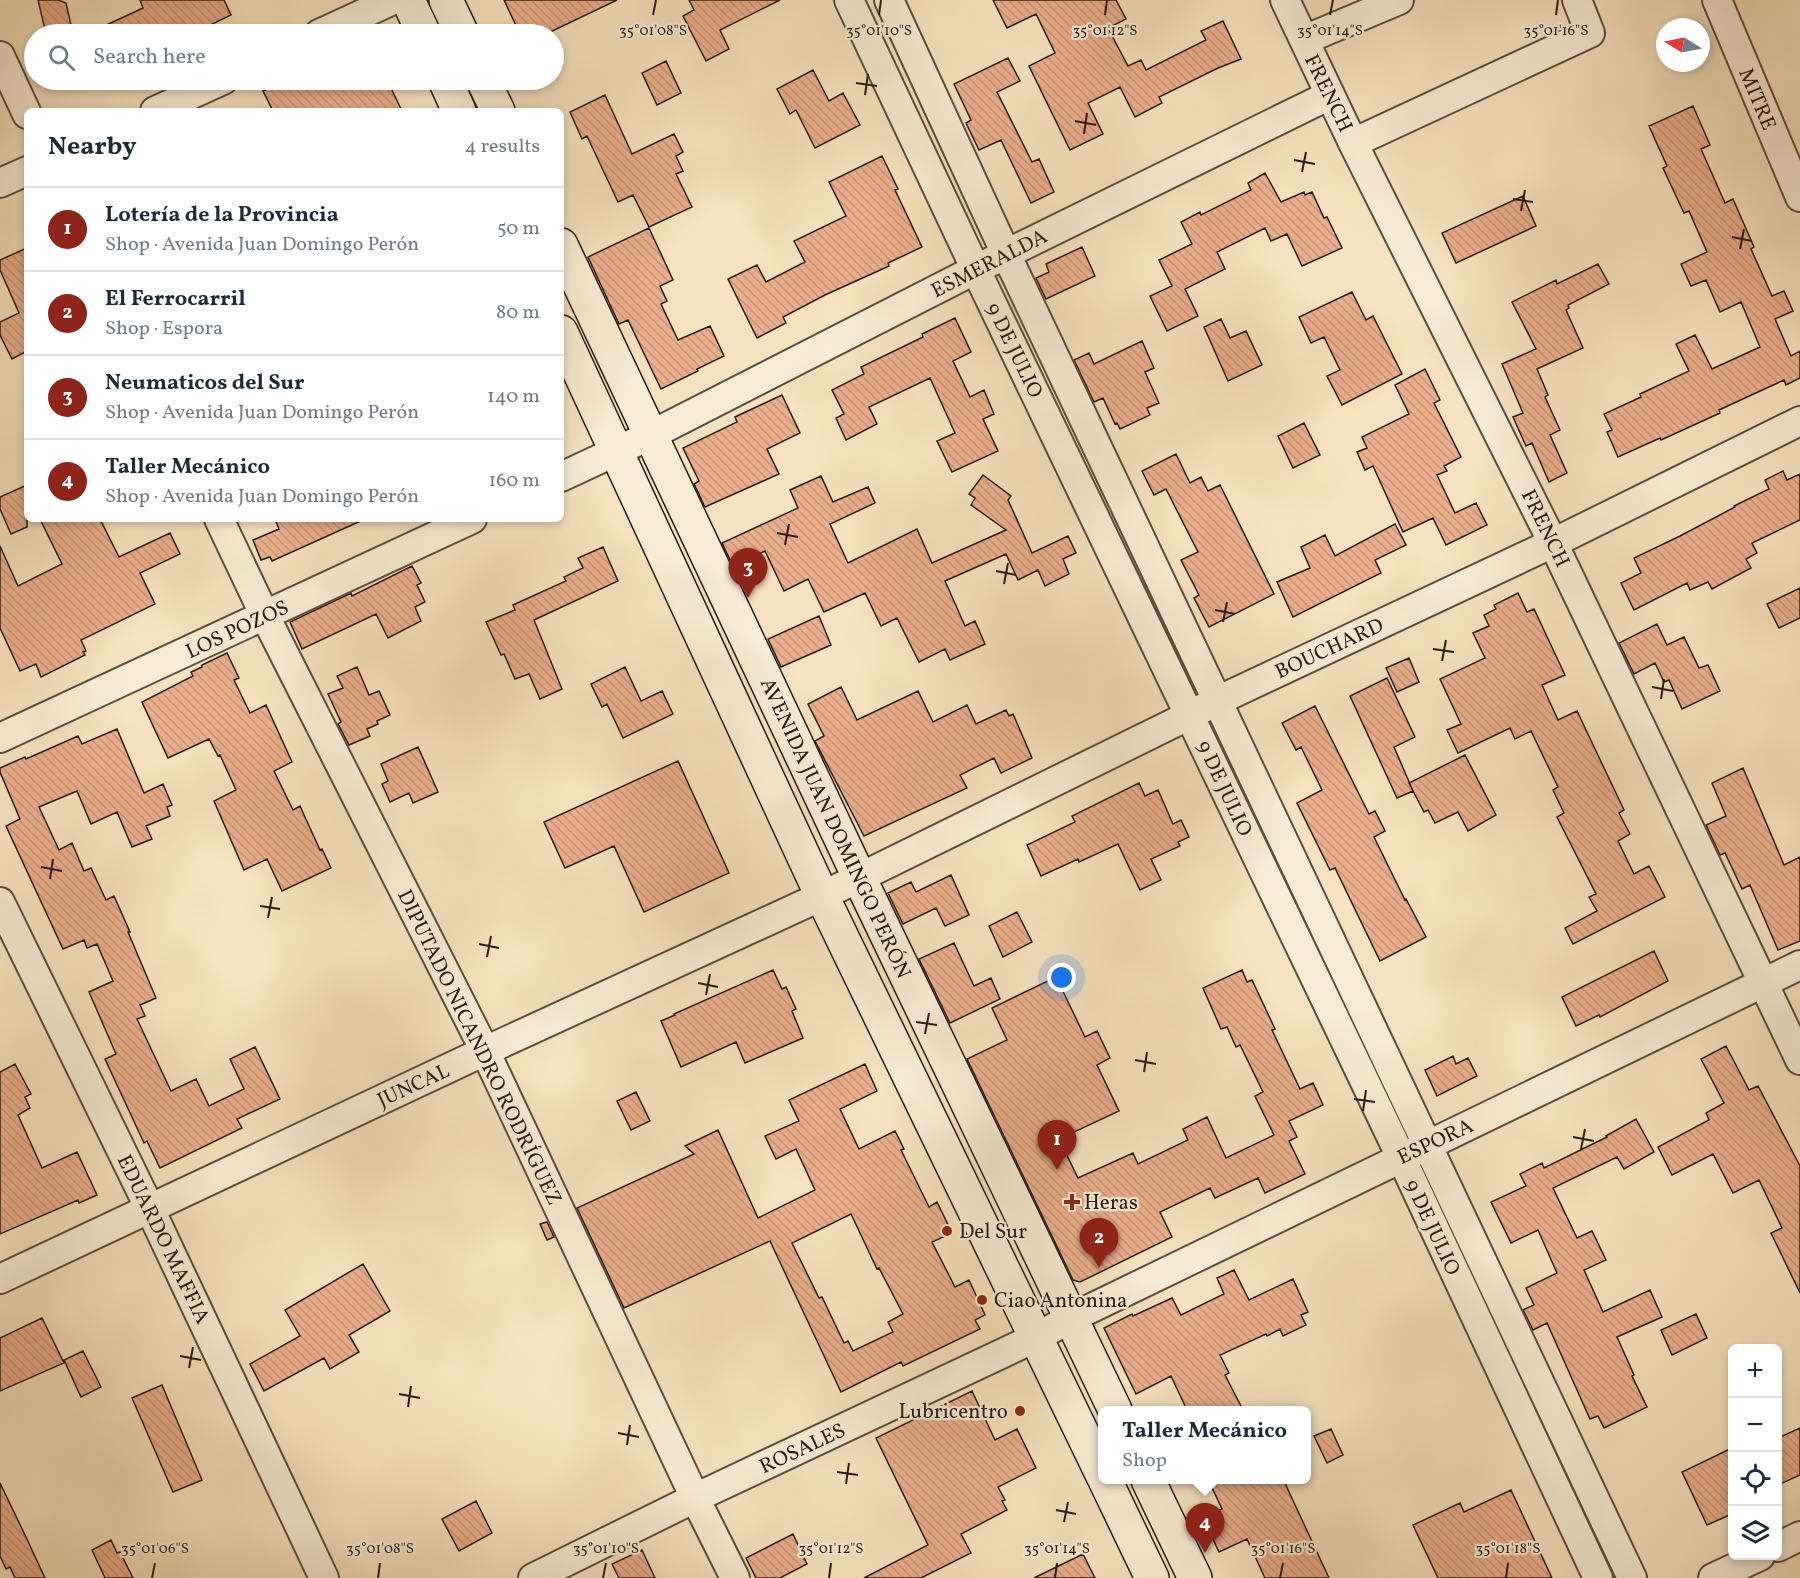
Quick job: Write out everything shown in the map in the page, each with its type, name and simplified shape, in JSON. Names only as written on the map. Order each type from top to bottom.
[{"type":"main road","points":[[408,0],[419,24]]},
{"type":"main road","points":[[446,0],[457,24]]},
{"type":"main road","points":[[450,90],[458,108]]},
{"type":"main road","points":[[488,90],[497,108]]},
{"type":"main road","name":"AVENIDA JUAN DOMINGO PERÓN","points":[[564,251],[859,877],[1113,1406]]},
{"type":"main road","name":"AVENIDA JUAN DOMINGO PERÓN","points":[[564,339],[822,896],[1098,1465]]},
{"type":"main road","name":"AVENIDA JUAN DOMINGO PERÓN","points":[[1107,1484],[1152,1578]]},
{"type":"main road","points":[[1150,1484],[1195,1578]]},
{"type":"street","points":[[341,24],[393,0]]},
{"type":"street","name":"9 DE JULIO","points":[[849,0],[1401,1157],[1598,1578]]},
{"type":"street","name":"9 DE JULIO","points":[[889,0],[1006,254],[1632,1578]]},
{"type":"street","name":"FRENCH","points":[[1285,0],[1353,143],[1553,543],[1800,1060]]},
{"type":"street","points":[[1304,40],[1399,0]]},
{"type":"street","points":[[1353,143],[1590,33],[1577,0]]},
{"type":"street","name":"MITRE","points":[[1716,0],[1800,197]]},
{"type":"street","points":[[0,56],[24,108]]},
{"type":"street","points":[[162,108],[201,90]]},
{"type":"street","name":"ESMERALDA","points":[[651,435],[1006,254],[1330,95]]},
{"type":"street","points":[[0,183],[24,172]]},
{"type":"street","name":"BOUCHARD","points":[[859,877],[1190,716],[1217,700],[1553,543],[1800,421]]},
{"type":"street","points":[[564,476],[651,435]]},
{"type":"street","name":"DIPUTADO NICANDRO RODRÍGUEZ","points":[[220,522],[265,616],[485,1051],[695,1498],[735,1578]]},
{"type":"street","name":"LOS POZOS","points":[[0,738],[466,522]]},
{"type":"street","name":"JUNCAL","points":[[0,1279],[859,877]]},
{"type":"street","name":"EDUARDO MAFFIA","points":[[0,902],[150,1209],[324,1578]]},
{"type":"street","name":"ESPORA","points":[[1071,1318],[1800,965]]},
{"type":"street","name":"ROSALES","points":[[533,1578],[695,1498],[1037,1337],[1071,1318]]},
{"type":"street","points":[[1782,1545],[1800,1536]]},
{"type":"street","points":[[1713,1578],[1751,1560]]},
{"type":"building","points":[[38,0],[58,0],[66,3],[71,24],[44,24]]},
{"type":"building","points":[[140,0],[224,0],[231,15],[212,24],[109,24],[143,8]]},
{"type":"building","points":[[504,0],[617,0],[564,25],[515,24]]},
{"type":"building","points":[[689,0],[780,0],[720,30],[729,49],[706,61],[683,16],[694,10]]},
{"type":"building","points":[[993,0],[1116,0],[1126,19],[1108,28],[1128,66],[1141,60],[1146,70],[1206,40],[1201,31],[1223,21],[1241,59],[1159,97],[1162,103],[1135,117],[1120,87],[1088,103],[1103,134],[1070,150],[1029,66],[1055,53],[1036,14],[1007,28]]},
{"type":"building","points":[[1008,58],[1020,81],[997,92],[1032,162],[1039,159],[1054,192],[1031,203],[1001,140],[979,150],[966,123],[971,120],[954,84]]},
{"type":"building","points":[[666,61],[681,93],[657,105],[642,73]]},
{"type":"building","points":[[813,70],[829,101],[843,93],[860,125],[815,148],[796,110],[790,114],[777,89]]},
{"type":"building","points":[[392,90],[401,108],[272,108],[263,91]]},
{"type":"building","points":[[605,95],[632,154],[674,134],[683,152],[676,156],[683,171],[676,174],[692,207],[649,227],[633,195],[618,202],[587,136],[582,139],[570,112]]},
{"type":"building","points":[[1693,106],[1710,145],[1701,149],[1725,203],[1733,199],[1754,247],[1751,249],[1772,296],[1784,291],[1793,311],[1775,319],[1791,356],[1800,351],[1800,378],[1786,385],[1784,380],[1719,410],[1720,413],[1618,457],[1607,432],[1612,430],[1604,414],[1689,371],[1676,344],[1695,335],[1712,369],[1760,347],[1741,302],[1720,312],[1706,280],[1691,286],[1681,264],[1707,252],[1689,211],[1684,213],[1663,168],[1667,166],[1649,126]]},
{"type":"building","points":[[882,156],[922,247],[888,263],[889,266],[783,317],[786,323],[757,338],[728,279],[757,265],[766,282],[805,262],[794,241],[846,216],[829,182]]},
{"type":"building","points":[[1265,173],[1281,202],[1304,192],[1305,195],[1312,192],[1342,248],[1302,266],[1287,234],[1271,241],[1265,228],[1217,252],[1225,269],[1185,289],[1198,316],[1167,331],[1150,296],[1172,286],[1159,260],[1192,244],[1181,222],[1200,212],[1201,215],[1251,190],[1248,183]]},
{"type":"building","points":[[1523,196],[1536,226],[1456,263],[1442,233]]},
{"type":"building","points":[[649,228],[673,280],[660,286],[667,301],[661,304],[678,340],[710,326],[724,356],[661,389],[628,320],[619,324],[588,257]]},
{"type":"building","points":[[1082,247],[1095,276],[1046,299],[1036,278],[1049,272],[1046,264]]},
{"type":"building","points":[[24,249],[24,353],[12,359],[0,335],[0,322],[19,313],[0,270],[0,260]]},
{"type":"building","points":[[1598,264],[1609,284],[1568,305],[1569,308],[1566,310],[1583,348],[1537,369],[1548,395],[1545,397],[1560,430],[1550,435],[1567,473],[1549,482],[1532,443],[1526,446],[1513,417],[1523,413],[1502,364],[1536,349],[1512,302],[1556,280],[1557,284]]},
{"type":"building","points":[[1352,292],[1366,320],[1373,316],[1402,374],[1342,405],[1327,376],[1340,370],[1324,337],[1311,343],[1299,317]]},
{"type":"building","points":[[955,318],[971,352],[953,361],[970,397],[984,390],[994,414],[983,419],[998,451],[952,472],[937,441],[955,433],[930,378],[869,407],[877,424],[846,440],[836,418],[844,414],[832,390],[864,374],[861,367],[923,337],[922,334]]},
{"type":"building","points":[[1221,319],[1230,338],[1246,331],[1262,365],[1228,381],[1204,327]]},
{"type":"building","points":[[1142,341],[1154,368],[1145,372],[1159,403],[1147,408],[1150,415],[1120,429],[1117,423],[1115,424],[1103,398],[1094,402],[1074,360],[1089,353],[1094,364]]},
{"type":"building","points":[[1425,369],[1440,400],[1434,403],[1461,457],[1444,466],[1447,471],[1437,475],[1455,513],[1476,503],[1487,525],[1446,545],[1433,518],[1403,532],[1373,466],[1365,470],[1357,452],[1367,448],[1362,437],[1409,414],[1395,385]]},
{"type":"building","points":[[782,395],[800,433],[767,449],[779,474],[705,507],[694,484],[699,481],[683,448],[737,422],[735,417]]},
{"type":"building","points":[[1304,423],[1320,455],[1293,468],[1278,436]]},
{"type":"building","points":[[1176,454],[1190,483],[1201,477],[1208,491],[1220,485],[1274,594],[1209,627],[1194,598],[1199,595],[1181,560],[1198,552],[1166,489],[1154,495],[1142,471]]},
{"type":"building","points":[[1783,471],[1787,480],[1800,474],[1800,520],[1752,543],[1757,553],[1746,559],[1751,568],[1712,589],[1708,582],[1690,590],[1687,583],[1634,610],[1621,583],[1641,573],[1634,558],[1769,489],[1765,480]]},
{"type":"building","points":[[983,475],[1011,496],[1008,500],[1032,553],[1068,536],[1076,553],[1063,559],[1069,574],[1045,586],[1038,570],[1018,580],[1006,554],[945,581],[965,626],[975,621],[985,644],[950,660],[945,649],[919,662],[897,618],[881,626],[865,593],[824,612],[808,579],[784,591],[765,551],[733,566],[722,543],[798,508],[790,490],[821,476],[833,502],[868,487],[875,503],[830,524],[848,563],[917,529],[932,563],[1006,530],[971,505],[975,498],[969,494]]},
{"type":"building","points":[[24,486],[24,522],[27,522],[27,527],[11,534],[0,509],[0,497]]},
{"type":"building","points":[[41,522],[102,522],[119,557],[170,533],[180,554],[140,573],[155,604],[81,640],[86,651],[83,652],[85,655],[41,677],[36,664],[20,671],[0,628],[0,546],[18,586],[62,564]]},
{"type":"building","points":[[276,522],[358,522],[272,561],[270,557],[261,560],[253,540],[279,529]]},
{"type":"building","points":[[1395,524],[1406,545],[1375,560],[1381,573],[1293,617],[1277,582],[1310,568],[1301,547],[1325,535],[1335,556]]},
{"type":"building","points":[[603,547],[618,581],[534,620],[562,689],[540,699],[529,674],[515,679],[486,622],[515,610],[513,605],[566,581],[564,577],[583,568],[578,558]]},
{"type":"building","points":[[412,566],[421,583],[417,585],[425,602],[415,607],[421,621],[388,638],[376,614],[302,649],[290,622],[351,593],[352,596]]},
{"type":"building","points":[[1800,588],[1800,618],[1779,628],[1767,604]]},
{"type":"building","points":[[1518,593],[1527,612],[1534,609],[1565,675],[1542,685],[1558,720],[1577,711],[1624,810],[1619,813],[1630,834],[1618,841],[1634,874],[1649,866],[1665,897],[1573,944],[1565,928],[1597,911],[1589,897],[1596,894],[1557,817],[1564,813],[1553,790],[1558,787],[1531,731],[1515,739],[1510,728],[1458,753],[1447,730],[1461,724],[1440,679],[1485,658],[1473,633],[1489,626],[1484,615],[1496,609],[1494,605]]},
{"type":"building","points":[[819,616],[831,645],[781,667],[768,639]]},
{"type":"building","points":[[1657,624],[1667,645],[1684,637],[1699,668],[1708,665],[1720,691],[1682,709],[1669,680],[1664,682],[1655,663],[1634,674],[1619,643]]},
{"type":"building","points":[[227,653],[239,678],[234,680],[250,713],[266,705],[292,762],[274,771],[293,810],[300,806],[331,868],[282,891],[267,859],[244,870],[214,801],[236,790],[220,755],[218,756],[209,739],[168,758],[142,702],[193,676],[191,672]]},
{"type":"building","points":[[1409,658],[1419,682],[1397,692],[1386,668]]},
{"type":"building","points":[[357,667],[369,695],[379,691],[390,715],[367,729],[370,736],[349,745],[338,724],[341,722],[328,694],[343,688],[337,676]]},
{"type":"building","points":[[625,667],[641,701],[662,691],[673,714],[623,738],[607,704],[602,707],[591,684]]},
{"type":"building","points":[[1387,678],[1415,737],[1394,747],[1413,791],[1397,798],[1350,696]]},
{"type":"building","points":[[841,687],[857,720],[918,691],[933,722],[967,705],[976,724],[1006,710],[1009,716],[1013,714],[1032,758],[1001,773],[994,758],[960,775],[967,788],[864,836],[815,741],[824,736],[808,704]]},
{"type":"building","points":[[1315,706],[1369,814],[1375,811],[1385,831],[1374,837],[1426,937],[1380,961],[1335,868],[1330,870],[1297,803],[1322,790],[1301,747],[1296,750],[1282,723]]},
{"type":"building","points":[[117,729],[144,793],[163,784],[172,805],[167,807],[170,816],[146,826],[152,839],[132,847],[117,812],[91,824],[77,791],[39,807],[59,850],[72,843],[84,871],[91,868],[106,900],[114,896],[156,998],[140,1005],[145,1016],[137,1019],[171,1091],[196,1079],[209,1106],[244,1089],[230,1059],[255,1047],[280,1099],[237,1119],[242,1128],[160,1168],[147,1141],[144,1143],[105,1059],[116,1054],[89,992],[113,981],[97,944],[87,948],[84,940],[63,949],[6,826],[20,819],[0,772],[0,768],[78,736],[82,744]]},
{"type":"building","points":[[418,747],[438,792],[413,803],[409,793],[390,802],[382,784],[388,781],[381,764]]},
{"type":"building","points":[[1465,755],[1496,815],[1468,831],[1458,812],[1435,823],[1428,810],[1424,812],[1409,783]]},
{"type":"building","points":[[678,761],[729,873],[644,912],[614,846],[565,868],[544,822]]},
{"type":"building","points":[[1743,768],[1784,865],[1800,857],[1800,941],[1778,950],[1750,885],[1742,889],[1725,853],[1720,855],[1706,825],[1726,816],[1712,783]]},
{"type":"building","points":[[1139,783],[1145,796],[1158,790],[1173,824],[1181,820],[1189,837],[1178,842],[1180,846],[1151,859],[1161,880],[1140,890],[1118,844],[1041,876],[1027,845],[1075,822],[1072,816]]},
{"type":"building","points":[[951,875],[969,915],[945,926],[936,908],[903,924],[888,893],[911,882],[916,892]]},
{"type":"building","points":[[1017,912],[1032,942],[1003,957],[989,926]]},
{"type":"building","points":[[954,943],[974,986],[991,978],[1000,999],[950,1023],[919,959]]},
{"type":"building","points":[[1654,951],[1668,981],[1600,1017],[1599,1015],[1576,1026],[1562,997]]},
{"type":"building","points":[[773,970],[782,989],[786,987],[796,1009],[792,1011],[803,1038],[745,1063],[736,1042],[681,1067],[661,1021]]},
{"type":"building","points":[[1242,970],[1247,982],[1252,980],[1275,1029],[1272,1030],[1300,1089],[1313,1083],[1323,1105],[1289,1121],[1297,1137],[1289,1141],[1305,1174],[1265,1193],[1258,1178],[1215,1198],[1210,1188],[1160,1212],[1172,1237],[1080,1282],[1073,1280],[967,1059],[1007,1040],[992,1008],[1056,977],[1085,1037],[1097,1031],[1110,1058],[1097,1065],[1119,1111],[1059,1139],[1078,1178],[1133,1153],[1138,1164],[1188,1140],[1183,1129],[1207,1117],[1226,1158],[1274,1135],[1255,1096],[1263,1092],[1240,1045],[1236,1047],[1227,1027],[1221,1029],[1203,988]]},
{"type":"building","points":[[1726,1046],[1749,1090],[1758,1086],[1800,1166],[1800,1293],[1771,1233],[1782,1228],[1759,1180],[1733,1193],[1713,1154],[1672,1175],[1658,1147],[1709,1120],[1706,1113],[1724,1103],[1701,1059]]},
{"type":"building","points":[[1453,1056],[1456,1064],[1468,1058],[1477,1076],[1437,1096],[1425,1070]]},
{"type":"building","points":[[15,1064],[31,1094],[25,1097],[30,1108],[18,1115],[42,1168],[77,1152],[97,1195],[79,1203],[78,1200],[0,1234],[0,1072]]},
{"type":"building","points":[[865,1064],[877,1091],[840,1109],[859,1149],[895,1131],[904,1149],[901,1150],[929,1207],[937,1202],[952,1233],[932,1242],[955,1287],[969,1280],[985,1315],[975,1320],[980,1329],[903,1366],[901,1362],[841,1392],[770,1241],[624,1308],[577,1208],[694,1154],[685,1146],[718,1130],[758,1218],[815,1190],[796,1149],[776,1159],[765,1136],[799,1121],[789,1100]],"holes":[[[851,1214],[877,1269],[879,1268],[903,1314],[888,1322],[893,1332],[853,1351],[848,1341],[844,1343],[792,1243]]]},
{"type":"building","points":[[636,1092],[650,1121],[631,1130],[617,1101]]},
{"type":"building","points":[[1636,1119],[1654,1152],[1624,1169],[1617,1157],[1553,1188],[1577,1238],[1592,1231],[1606,1260],[1584,1270],[1603,1312],[1650,1290],[1662,1317],[1617,1337],[1647,1407],[1604,1428],[1598,1416],[1590,1419],[1547,1323],[1533,1330],[1523,1310],[1534,1305],[1526,1288],[1557,1273],[1538,1230],[1511,1243],[1491,1202],[1526,1186],[1520,1174],[1542,1163],[1544,1168],[1607,1137]]},
{"type":"building","points":[[547,1222],[554,1237],[547,1240],[540,1224]]},
{"type":"building","points":[[363,1264],[390,1311],[349,1335],[359,1352],[330,1369],[324,1358],[264,1391],[250,1364],[300,1336],[285,1310]]},
{"type":"building","points":[[1234,1270],[1249,1300],[1293,1279],[1308,1312],[1301,1315],[1306,1325],[1283,1336],[1280,1329],[1220,1355],[1229,1373],[1225,1375],[1241,1406],[1185,1406],[1171,1376],[1136,1394],[1104,1328],[1172,1298],[1181,1315],[1224,1294],[1217,1278]]},
{"type":"building","points":[[1696,1314],[1707,1338],[1672,1355],[1661,1330]]},
{"type":"building","points":[[42,1318],[64,1363],[0,1391],[0,1338]]},
{"type":"building","points":[[83,1351],[101,1387],[81,1397],[64,1360]]},
{"type":"building","points":[[162,1385],[202,1480],[173,1492],[132,1398]]},
{"type":"building","points":[[972,1391],[995,1440],[1017,1429],[1036,1468],[998,1487],[1007,1510],[961,1534],[971,1553],[921,1578],[864,1578],[928,1545],[876,1438]]},
{"type":"building","points":[[1800,1428],[1800,1475],[1782,1483],[1782,1452],[1782,1436]]},
{"type":"building","points":[[1331,1429],[1343,1455],[1327,1463],[1314,1436]]},
{"type":"building","points":[[1728,1450],[1728,1516],[1707,1525],[1682,1472]]},
{"type":"building","points":[[0,1483],[45,1578],[15,1578],[10,1567],[6,1569],[0,1556]]},
{"type":"building","points":[[1210,1484],[1285,1484],[1329,1578],[1265,1578],[1247,1539],[1219,1552],[1203,1518],[1222,1509]]},
{"type":"building","points":[[1511,1490],[1552,1578],[1438,1578],[1413,1525],[1460,1503],[1464,1512]]},
{"type":"building","points":[[476,1501],[492,1533],[459,1551],[442,1519]]},
{"type":"building","points":[[793,1534],[807,1564],[780,1578],[756,1578],[746,1558]]},
{"type":"building","points":[[111,1540],[133,1578],[105,1578],[92,1550]]},
{"type":"building","points":[[642,1550],[655,1578],[619,1578],[612,1564]]},
{"type":"building","points":[[1083,1554],[1095,1578],[1034,1578]]},
{"type":"place","name":"Neumaticos del Sur","points":[[748,598]]},
{"type":"place","name":"Lotería de la Provincia","points":[[1057,1170]]},
{"type":"place","name":"Heras","points":[[1072,1202]]},
{"type":"place","name":"Del Sur","points":[[947,1231]]},
{"type":"place","name":"El Ferrocarril","points":[[1099,1268]]},
{"type":"place","name":"Ciao Antonina","points":[[982,1300]]},
{"type":"place","name":"Lubricentro","points":[[1020,1411]]},
{"type":"place","name":"Taller Mecánico","points":[[1205,1553]]}]
